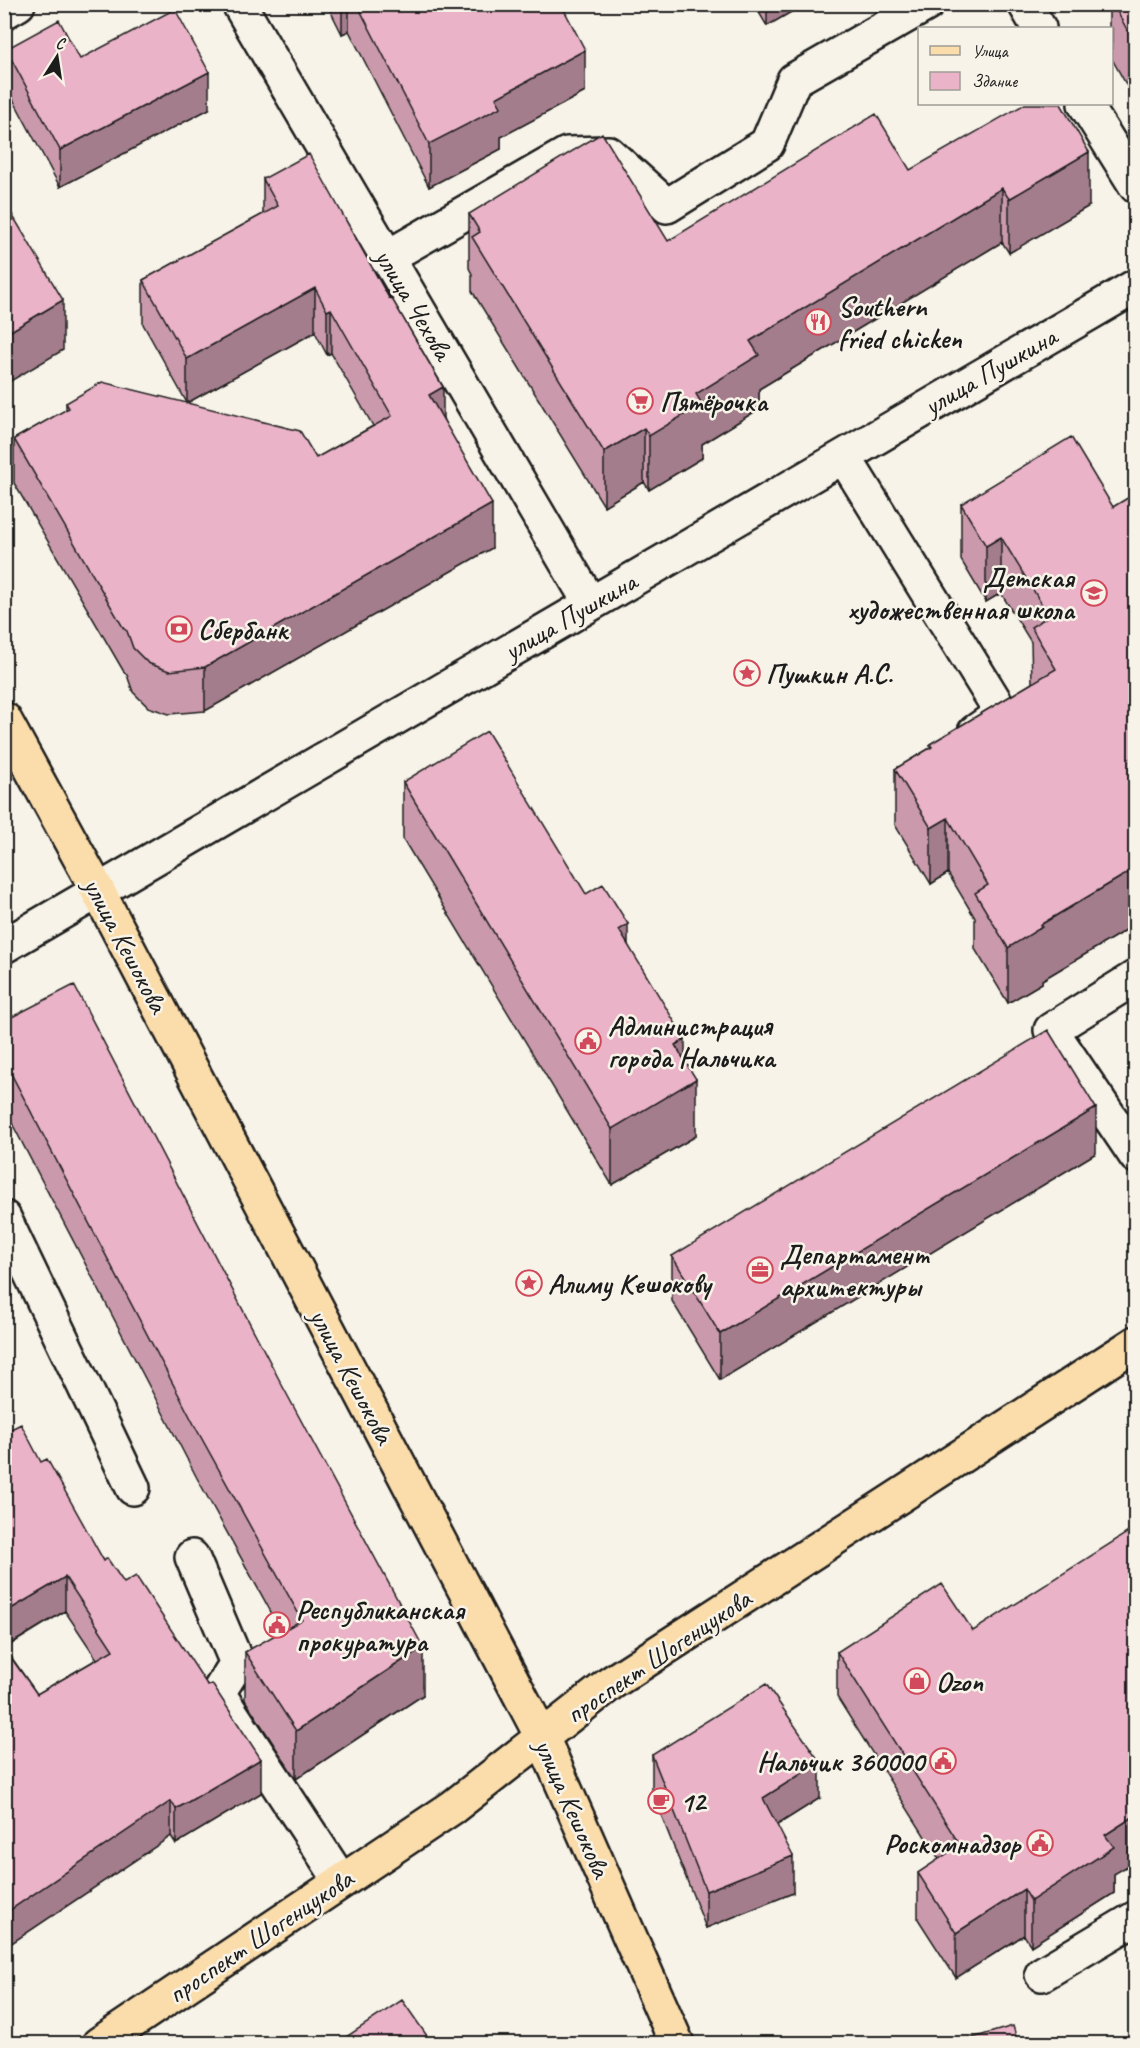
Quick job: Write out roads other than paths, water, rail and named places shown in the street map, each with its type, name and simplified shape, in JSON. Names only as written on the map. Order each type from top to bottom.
[{"type":"main road","name":"улица Кешокова","points":[[4,719],[98,891],[542,1737],[677,2043]]},
{"type":"main road","name":"проспект Шогенцукова","points":[[99,2043],[453,1807],[611,1683],[1136,1343]]},
{"type":"street","points":[[4,12],[18,4]]},
{"type":"street","name":"улица Чехова","points":[[239,4],[590,603]]},
{"type":"street","points":[[386,258],[567,154],[608,153],[667,206],[766,144],[794,80],[927,4]]},
{"type":"street","points":[[1025,4],[1039,27]]},
{"type":"street","points":[[1086,105],[1136,186]]},
{"type":"street","name":"улица Пушкина","points":[[4,946],[1136,286]]},
{"type":"street","points":[[844,457],[1002,713],[954,748]]},
{"type":"street","points":[[1136,977],[1051,1030],[1136,1156]]},
{"type":"street","points":[[4,1218],[133,1488]]},
{"type":"street","points":[[192,1557],[237,1663],[218,1693],[341,1881]]},
{"type":"street","points":[[1042,1974],[1136,1918]]},
{"type":"place","name":"Southern fried chicken","points":[[818,322]]},
{"type":"place","name":"Пятёрочка","points":[[640,401]]},
{"type":"place","name":"Детская художественная школа","points":[[1094,593]]},
{"type":"place","name":"Сбербанк","points":[[179,629]]},
{"type":"place","name":"Пушкин А.С.","points":[[747,673]]},
{"type":"place","name":"Администрация города Нальчика","points":[[588,1041]]},
{"type":"place","name":"Департамент архитектуры","points":[[760,1270]]},
{"type":"place","name":"Алиму Кешокову","points":[[529,1283]]},
{"type":"place","name":"Республиканская прокуратура","points":[[277,1625]]},
{"type":"place","name":"Ozon","points":[[917,1681]]},
{"type":"place","name":"Нальчик 360000","points":[[943,1761]]},
{"type":"place","name":"12","points":[[661,1801]]},
{"type":"place","name":"Роскомнадзор","points":[[1040,1843]]}]
